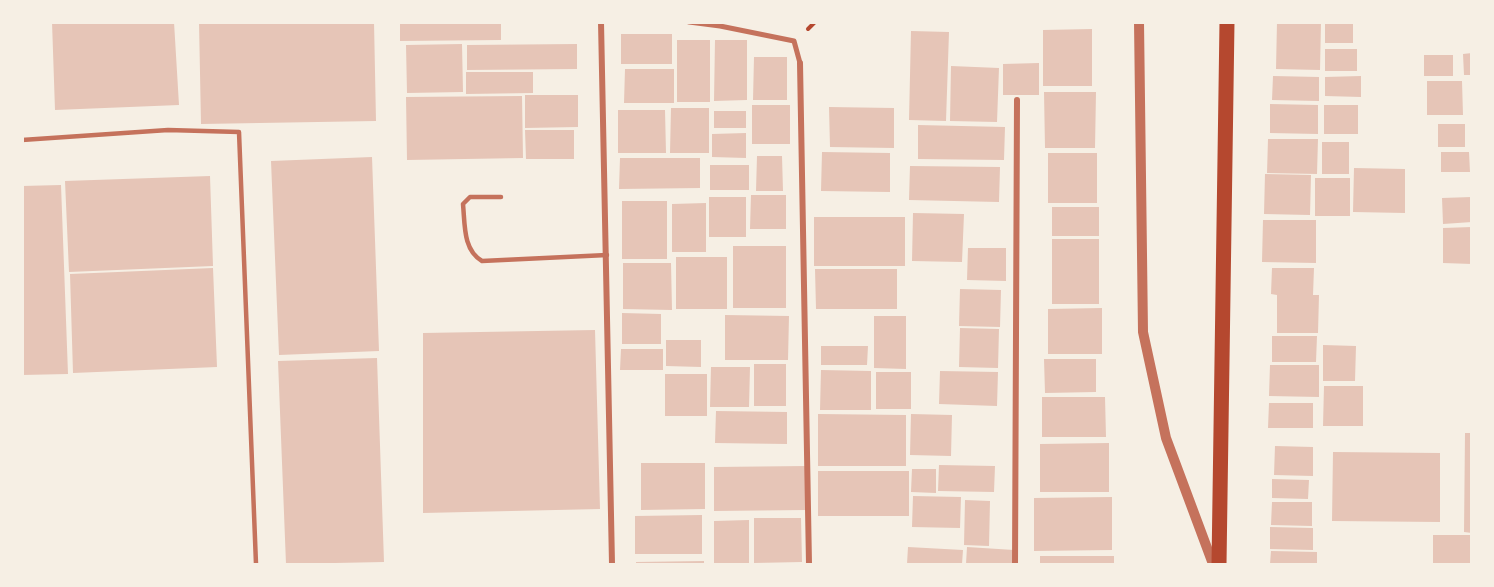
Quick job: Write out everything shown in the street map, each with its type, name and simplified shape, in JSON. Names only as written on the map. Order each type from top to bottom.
[{"type":"main road","points":[[1219,564],[1227,22]]},
{"type":"street","points":[[601,22],[612,564]]},
{"type":"street","points":[[689,22],[794,41],[800,63],[809,564]]},
{"type":"street","points":[[1139,22],[1143,332],[1166,438],[1213,564]]},
{"type":"street","points":[[1016,564],[1017,100]]},
{"type":"lane","points":[[22,140],[168,130],[239,132],[256,564]]},
{"type":"lane","points":[[501,197],[470,197],[463,204],[468,246],[472,255],[482,261],[607,255]]},
{"type":"building","points":[[52,22],[174,22],[179,105],[55,110]]},
{"type":"building","points":[[199,22],[374,22],[376,121],[201,124]]},
{"type":"building","points":[[400,22],[501,22],[501,40],[400,41]]},
{"type":"building","points":[[1277,22],[1321,22],[1320,70],[1276,69]]},
{"type":"building","points":[[1325,22],[1353,22],[1353,43],[1325,43]]},
{"type":"building","points":[[1092,29],[1092,86],[1043,86],[1043,30]]},
{"type":"building","points":[[911,31],[949,32],[946,121],[909,120]]},
{"type":"building","points":[[621,34],[672,34],[672,64],[621,64]]},
{"type":"building","points":[[677,40],[710,40],[710,102],[677,102]]},
{"type":"building","points":[[715,40],[747,40],[747,100],[714,101]]},
{"type":"building","points":[[462,44],[463,92],[407,93],[406,45]]},
{"type":"building","points":[[577,44],[577,69],[467,70],[467,45]]},
{"type":"building","points":[[1325,49],[1357,49],[1357,71],[1325,71]]},
{"type":"building","points":[[1472,53],[1472,75],[1464,75],[1463,54]]},
{"type":"building","points":[[1424,55],[1453,55],[1453,76],[1424,76]]},
{"type":"building","points":[[754,57],[787,57],[787,100],[753,100]]},
{"type":"building","points":[[1039,63],[1039,95],[1003,95],[1003,64]]},
{"type":"building","points":[[951,66],[999,68],[997,122],[950,121]]},
{"type":"building","points":[[625,69],[674,69],[674,103],[624,103]]},
{"type":"building","points":[[466,72],[533,72],[533,93],[466,94]]},
{"type":"building","points":[[1273,76],[1319,77],[1319,101],[1272,100]]},
{"type":"building","points":[[1361,76],[1361,97],[1325,96],[1325,77]]},
{"type":"building","points":[[1427,81],[1462,81],[1463,115],[1427,115]]},
{"type":"building","points":[[1044,92],[1096,92],[1095,148],[1045,148]]},
{"type":"building","points":[[525,95],[578,95],[578,127],[525,128]]},
{"type":"building","points":[[522,96],[523,158],[407,160],[406,97]]},
{"type":"building","points":[[1270,104],[1318,105],[1318,134],[1270,133]]},
{"type":"building","points":[[752,105],[790,105],[790,144],[752,144]]},
{"type":"building","points":[[1324,105],[1358,105],[1358,134],[1324,134]]},
{"type":"building","points":[[829,107],[894,108],[894,148],[830,147]]},
{"type":"building","points":[[671,108],[709,108],[709,153],[670,153]]},
{"type":"building","points":[[618,110],[665,110],[666,153],[618,153]]},
{"type":"building","points":[[714,111],[746,111],[746,128],[714,128]]},
{"type":"building","points":[[1438,124],[1465,124],[1465,147],[1438,147]]},
{"type":"building","points":[[918,125],[1005,127],[1004,160],[918,159]]},
{"type":"building","points":[[525,130],[574,130],[574,159],[526,159]]},
{"type":"building","points":[[746,133],[746,158],[712,157],[712,134]]},
{"type":"building","points":[[1268,139],[1318,139],[1317,174],[1267,173]]},
{"type":"building","points":[[1322,142],[1349,142],[1349,174],[1322,174]]},
{"type":"building","points":[[822,152],[890,153],[890,192],[821,191]]},
{"type":"building","points":[[1441,152],[1469,152],[1470,172],[1441,172]]},
{"type":"building","points":[[1048,153],[1097,153],[1097,203],[1048,203]]},
{"type":"building","points":[[757,156],[782,156],[783,191],[756,191]]},
{"type":"building","points":[[372,157],[379,351],[279,355],[271,161]]},
{"type":"building","points":[[620,158],[700,158],[700,188],[619,189]]},
{"type":"building","points":[[710,165],[749,165],[749,190],[710,190]]},
{"type":"building","points":[[910,166],[1000,167],[999,202],[909,200]]},
{"type":"building","points":[[1354,168],[1405,169],[1405,213],[1353,212]]},
{"type":"building","points":[[1265,174],[1311,175],[1310,215],[1264,214]]},
{"type":"building","points":[[210,176],[213,266],[69,272],[65,181]]},
{"type":"building","points":[[1315,178],[1350,178],[1350,216],[1315,216]]},
{"type":"building","points":[[61,185],[68,374],[22,375],[22,186]]},
{"type":"building","points":[[751,195],[786,195],[786,229],[750,229]]},
{"type":"building","points":[[709,197],[746,197],[746,237],[709,237]]},
{"type":"building","points":[[1472,197],[1472,222],[1443,224],[1442,198]]},
{"type":"building","points":[[622,201],[667,201],[667,259],[622,259]]},
{"type":"building","points":[[706,203],[706,252],[672,252],[672,204]]},
{"type":"building","points":[[1052,207],[1099,207],[1099,236],[1052,236]]},
{"type":"building","points":[[913,213],[964,214],[962,262],[912,261]]},
{"type":"building","points":[[814,217],[905,217],[905,266],[814,266]]},
{"type":"building","points":[[1263,220],[1316,220],[1316,263],[1262,262]]},
{"type":"building","points":[[1472,227],[1472,264],[1443,263],[1443,228]]},
{"type":"building","points":[[1052,239],[1099,239],[1099,304],[1052,304]]},
{"type":"building","points":[[733,246],[786,246],[786,308],[733,308]]},
{"type":"building","points":[[968,248],[1006,248],[1006,281],[967,280]]},
{"type":"building","points":[[676,257],[727,257],[727,309],[676,309]]},
{"type":"building","points":[[623,263],[671,263],[672,310],[623,309]]},
{"type":"building","points":[[213,268],[217,367],[73,373],[70,274]]},
{"type":"building","points":[[1272,268],[1314,268],[1313,295],[1319,295],[1318,333],[1277,333],[1277,295],[1271,294]]},
{"type":"building","points":[[815,269],[897,269],[897,309],[816,309]]},
{"type":"building","points":[[960,289],[1001,290],[1000,327],[959,326]]},
{"type":"building","points":[[1102,308],[1102,354],[1048,354],[1048,309]]},
{"type":"building","points":[[622,313],[661,314],[661,344],[622,344]]},
{"type":"building","points":[[725,315],[789,316],[788,360],[725,360]]},
{"type":"building","points":[[874,316],[906,316],[906,369],[874,368]]},
{"type":"building","points":[[960,328],[999,329],[998,368],[959,367]]},
{"type":"building","points":[[595,330],[600,509],[423,513],[423,333]]},
{"type":"building","points":[[1272,336],[1317,336],[1316,362],[1272,362]]},
{"type":"building","points":[[666,340],[701,340],[701,367],[666,366]]},
{"type":"building","points":[[1323,345],[1356,346],[1355,381],[1323,381]]},
{"type":"building","points":[[821,346],[868,346],[867,365],[821,365]]},
{"type":"building","points":[[621,349],[663,349],[663,370],[620,370]]},
{"type":"building","points":[[377,358],[384,562],[286,564],[278,361]]},
{"type":"building","points":[[1044,359],[1096,359],[1096,392],[1045,393]]},
{"type":"building","points":[[754,364],[786,364],[786,406],[754,406]]},
{"type":"building","points":[[1270,365],[1319,365],[1319,397],[1269,396]]},
{"type":"building","points":[[711,367],[750,367],[749,407],[710,407]]},
{"type":"building","points":[[821,370],[871,371],[871,410],[820,410]]},
{"type":"building","points":[[940,371],[998,372],[997,406],[939,404]]},
{"type":"building","points":[[876,372],[911,372],[911,409],[876,409]]},
{"type":"building","points":[[665,374],[707,374],[707,416],[665,416]]},
{"type":"building","points":[[1324,386],[1363,386],[1363,426],[1323,426]]},
{"type":"building","points":[[1042,397],[1105,397],[1106,437],[1042,437]]},
{"type":"building","points":[[1269,403],[1313,403],[1313,428],[1268,428]]},
{"type":"building","points":[[716,411],[787,412],[787,444],[715,443]]},
{"type":"building","points":[[818,414],[906,415],[906,466],[818,466]]},
{"type":"building","points":[[911,414],[952,415],[951,456],[910,455]]},
{"type":"building","points":[[1465,433],[1472,433],[1472,533],[1464,532]]},
{"type":"building","points":[[1109,443],[1109,492],[1040,492],[1040,444]]},
{"type":"building","points":[[1275,446],[1313,447],[1313,476],[1274,475]]},
{"type":"building","points":[[1333,452],[1440,453],[1440,522],[1332,521]]},
{"type":"building","points":[[641,463],[705,463],[705,509],[641,510]]},
{"type":"building","points":[[939,465],[995,466],[994,492],[938,491]]},
{"type":"building","points":[[806,466],[806,510],[714,511],[714,467]]},
{"type":"building","points":[[912,469],[936,469],[936,493],[911,492]]},
{"type":"building","points":[[818,471],[909,471],[909,516],[818,516]]},
{"type":"building","points":[[1272,479],[1309,480],[1308,499],[1272,498]]},
{"type":"building","points":[[913,496],[961,497],[960,528],[912,527]]},
{"type":"building","points":[[1112,497],[1112,550],[1034,551],[1034,498]]},
{"type":"building","points":[[965,500],[990,501],[989,546],[964,545]]},
{"type":"building","points":[[1272,502],[1312,502],[1312,526],[1271,525]]},
{"type":"building","points":[[702,515],[702,554],[635,554],[635,516]]},
{"type":"building","points":[[754,518],[801,518],[802,562],[754,563]]},
{"type":"building","points":[[749,520],[749,564],[714,564],[714,521]]},
{"type":"building","points":[[1270,527],[1313,528],[1313,550],[1270,549]]},
{"type":"building","points":[[1433,535],[1472,535],[1472,564],[1433,564]]},
{"type":"building","points":[[908,547],[963,550],[962,564],[907,564]]},
{"type":"building","points":[[967,547],[1014,550],[1013,564],[966,564]]},
{"type":"building","points":[[1271,551],[1317,552],[1317,564],[1270,564]]},
{"type":"building","points":[[1040,556],[1114,556],[1114,564],[1040,564]]},
{"type":"building","points":[[704,561],[704,564],[636,564],[636,562]]}]
